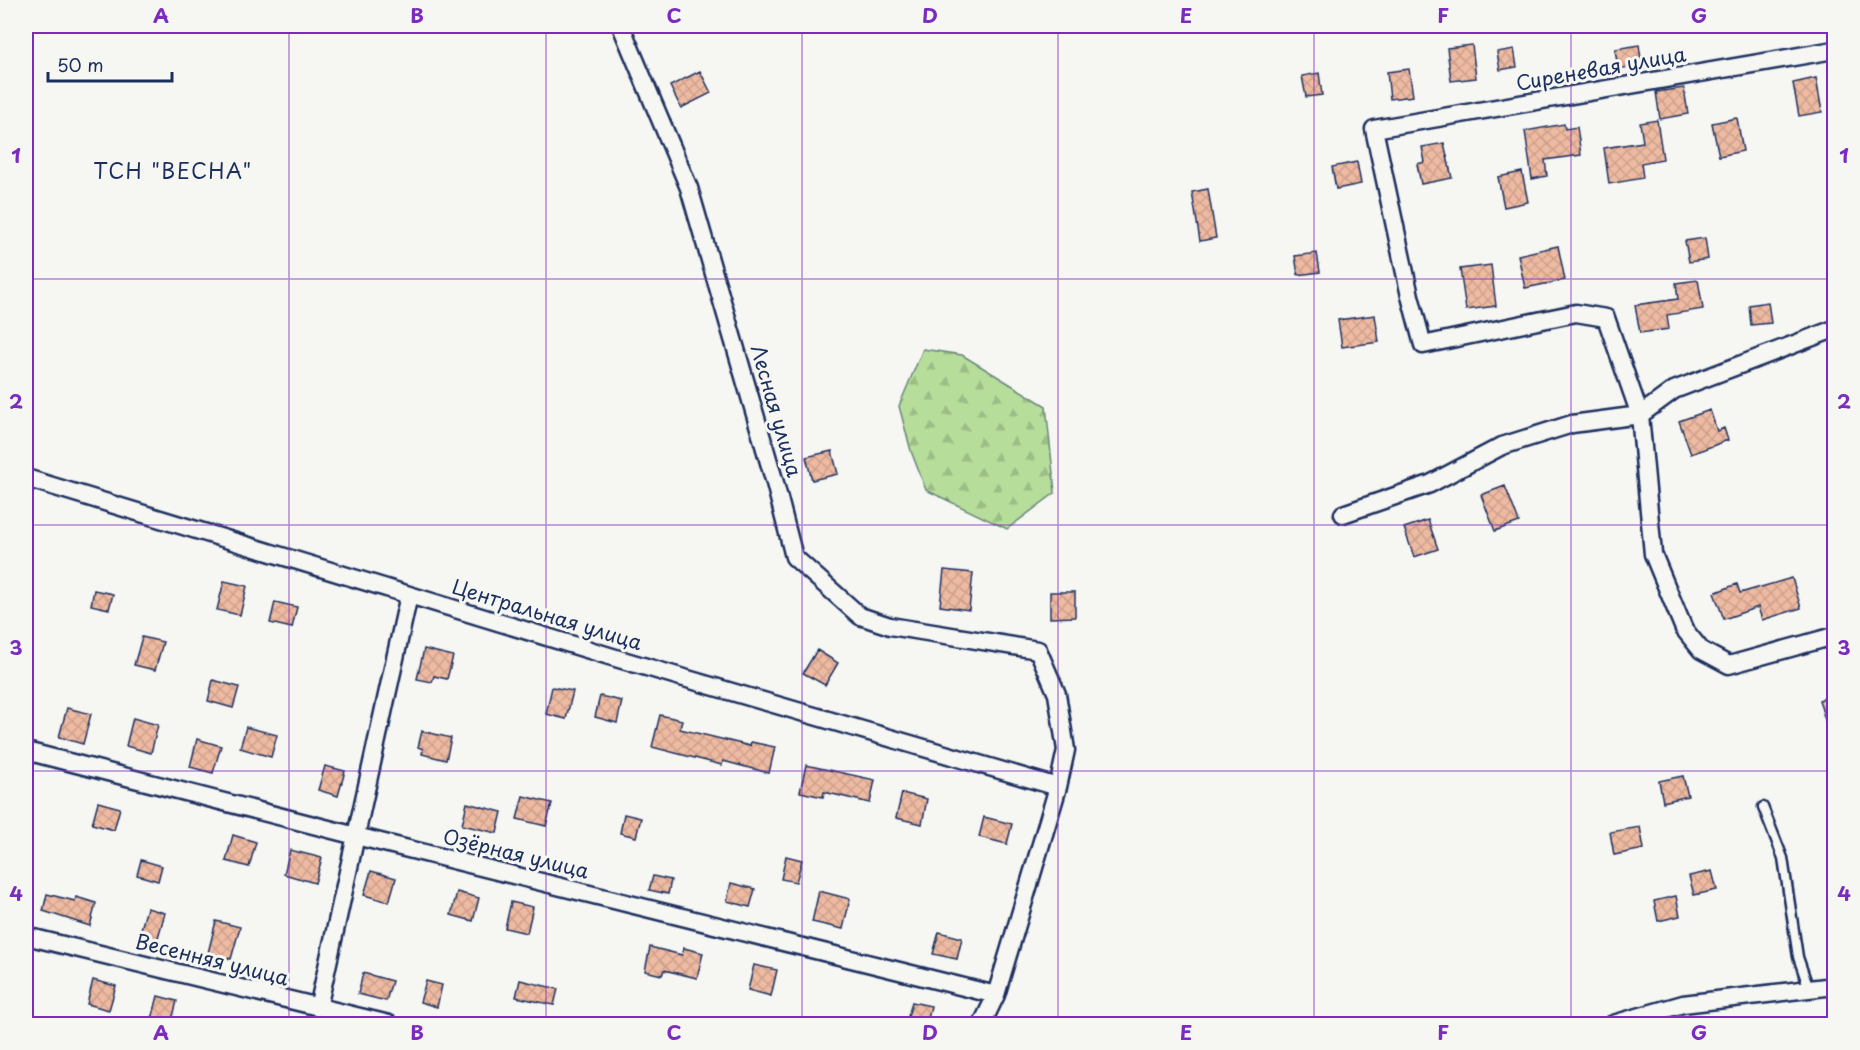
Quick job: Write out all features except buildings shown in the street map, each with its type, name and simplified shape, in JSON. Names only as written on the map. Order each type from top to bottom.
[{"type":"street","name":"Лесная улица","points":[[621,26],[689,188],[776,483],[794,557],[860,616],[890,626],[1038,650],[1057,694],[1066,750],[1058,787]]},
{"type":"street","name":"Сиреневая улица","points":[[1640,415],[1606,318],[1576,313],[1423,345],[1410,296],[1374,129],[1834,50]]},
{"type":"street","points":[[1343,514],[1430,484],[1502,446],[1572,424],[1640,415],[1674,390],[1834,329]]},
{"type":"street","points":[[1640,415],[1653,554],[1684,629],[1701,650],[1729,665],[1834,636]]},
{"type":"street","name":"Центральная улица","points":[[26,478],[619,659],[1058,787]]},
{"type":"street","points":[[318,1008],[409,596]]},
{"type":"street","name":"Озёрная улица","points":[[26,751],[356,836],[996,995]]},
{"type":"street","points":[[982,1024],[996,995],[1058,787]]},
{"type":"street","name":"Весенняя улица","points":[[26,936],[389,1024]]},
{"type":"street","points":[[1613,1024],[1683,1004],[1834,986]]},
{"type":"lane","points":[[1763,807],[1783,858],[1798,957],[1809,989]]},
{"type":"green space","points":[[923,349],[962,355],[1046,406],[1055,493],[1007,529],[926,490],[911,451],[899,406]]},
{"type":"district","name":"ТСН \"ВЕСНА\"","points":[[173,172]]}]
